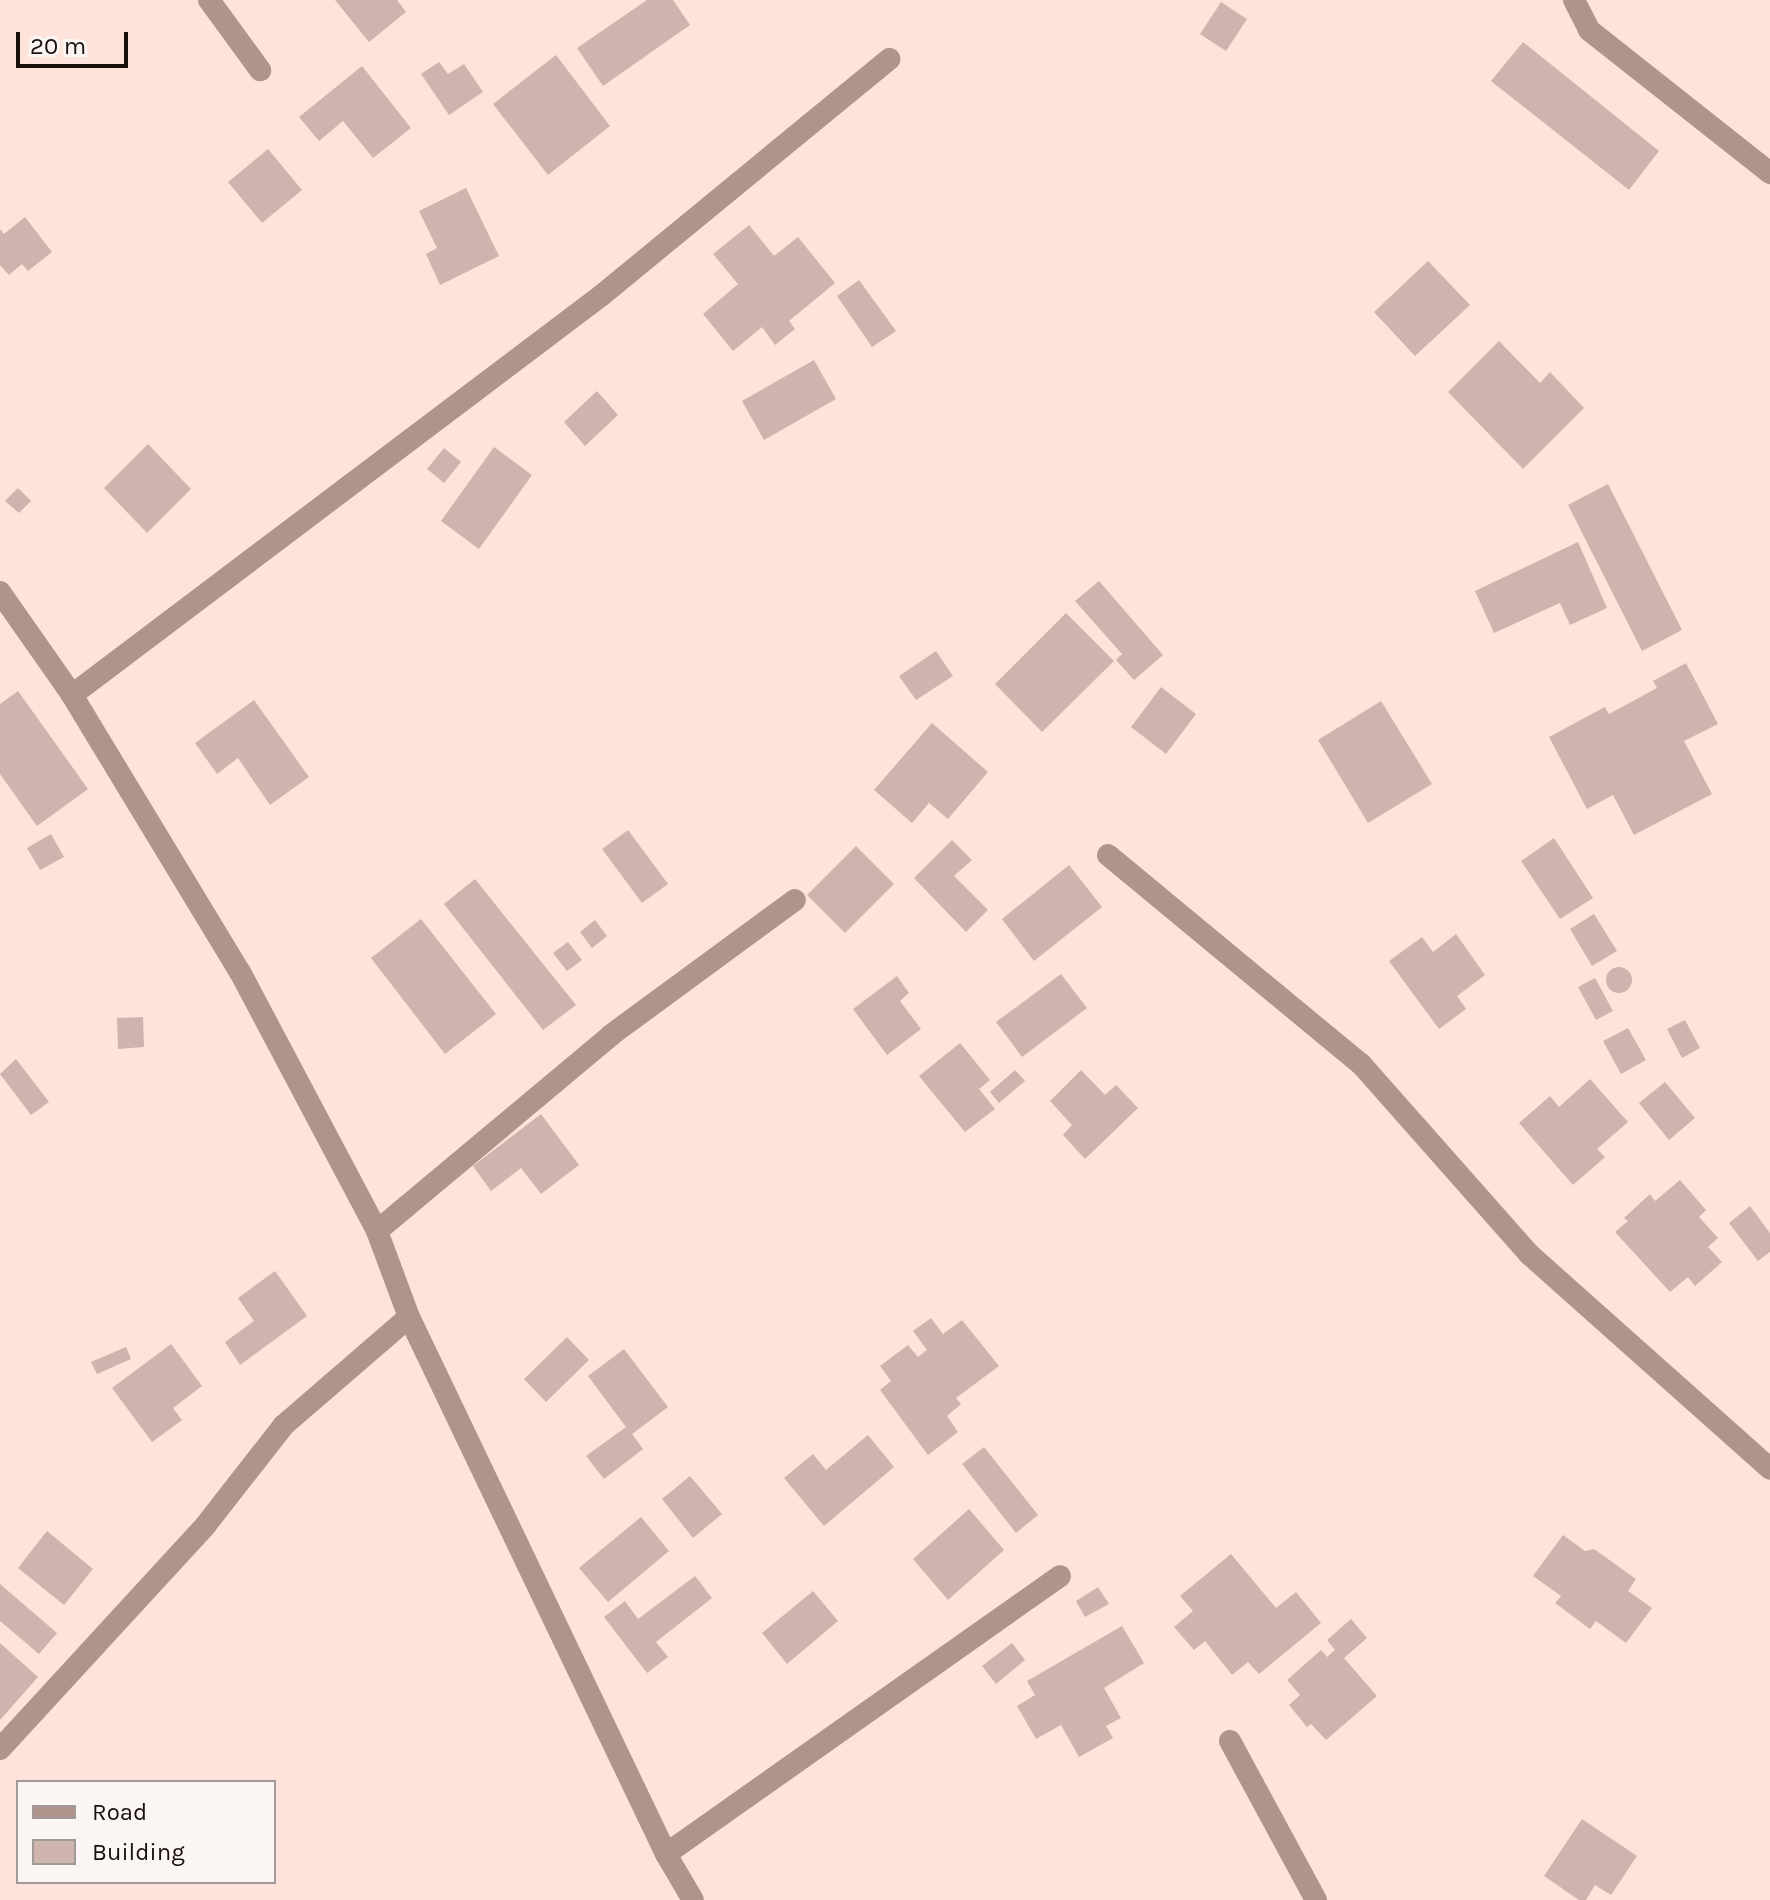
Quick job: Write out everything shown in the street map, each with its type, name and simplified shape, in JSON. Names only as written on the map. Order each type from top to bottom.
[{"type":"street","points":[[209,0],[260,70]]},
{"type":"street","points":[[1574,0],[1589,30],[1770,173]]},
{"type":"street","points":[[72,695],[602,295],[889,59]]},
{"type":"street","points":[[0,592],[72,695],[240,972],[377,1231],[409,1317],[666,1854],[693,1900]]},
{"type":"street","points":[[1108,855],[1361,1064],[1529,1254],[1770,1469]]},
{"type":"street","points":[[377,1231],[611,1035],[795,900]]},
{"type":"street","points":[[0,1749],[205,1526],[284,1425],[409,1317]]},
{"type":"street","points":[[666,1854],[1060,1576]]},
{"type":"street","points":[[1230,1741],[1316,1900]]},
{"type":"building","points":[[335,0],[397,0],[406,12],[369,42]]},
{"type":"building","points":[[647,0],[673,0],[690,25],[603,86],[577,48]]},
{"type":"building","points":[[1221,2],[1247,19],[1226,51],[1200,34]]},
{"type":"building","points":[[1523,42],[1659,151],[1629,190],[1491,81]]},
{"type":"building","points":[[556,55],[610,126],[548,175],[493,104]]},
{"type":"building","points":[[439,62],[448,74],[464,64],[483,92],[449,115],[421,74]]},
{"type":"building","points":[[362,66],[411,128],[373,158],[343,121],[319,141],[299,117]]},
{"type":"building","points":[[268,149],[302,190],[262,223],[228,182]]},
{"type":"building","points":[[466,188],[499,256],[440,285],[426,254],[437,248],[419,211]]},
{"type":"building","points":[[25,217],[52,252],[28,271],[22,264],[9,275],[0,265],[0,229],[4,234]]},
{"type":"building","points":[[749,225],[774,256],[798,237],[835,283],[789,321],[795,329],[775,345],[762,327],[733,351],[703,314],[738,284],[713,254]]},
{"type":"building","points":[[1428,261],[1470,305],[1415,356],[1374,312]]},
{"type":"building","points":[[859,280],[896,331],[872,347],[837,296]]},
{"type":"building","points":[[1499,341],[1540,383],[1550,372],[1584,408],[1523,469],[1448,392]]},
{"type":"building","points":[[814,360],[836,399],[764,440],[742,401]]},
{"type":"building","points":[[597,391],[618,415],[585,446],[564,422]]},
{"type":"building","points":[[148,444],[191,489],[147,533],[104,488]]},
{"type":"building","points":[[494,447],[532,475],[479,549],[441,521]]},
{"type":"building","points":[[444,448],[461,462],[444,483],[427,469]]},
{"type":"building","points":[[1608,484],[1682,630],[1642,651],[1568,505]]},
{"type":"building","points":[[18,488],[31,501],[19,513],[5,501]]},
{"type":"building","points":[[1578,542],[1607,608],[1570,625],[1560,603],[1494,633],[1475,591]]},
{"type":"building","points":[[1099,581],[1163,655],[1134,680],[1116,660],[1122,654],[1075,601]]},
{"type":"building","points":[[1066,613],[1114,661],[1042,732],[995,684]]},
{"type":"building","points":[[936,651],[953,676],[916,700],[899,676]]},
{"type":"building","points":[[1686,663],[1718,724],[1684,741],[1712,794],[1634,835],[1613,795],[1587,809],[1549,737],[1605,707],[1609,714],[1657,688],[1653,681]]},
{"type":"building","points":[[1161,687],[1196,714],[1166,754],[1131,727]]},
{"type":"building","points":[[18,691],[88,789],[37,826],[0,774],[0,704]]},
{"type":"building","points":[[254,700],[309,777],[270,805],[238,758],[217,774],[195,743]]},
{"type":"building","points":[[1381,701],[1432,784],[1368,823],[1318,740]]},
{"type":"building","points":[[932,723],[988,772],[948,819],[929,803],[912,823],[874,790]]},
{"type":"building","points":[[628,830],[668,884],[642,903],[602,849]]},
{"type":"building","points":[[51,834],[64,857],[40,870],[27,848]]},
{"type":"building","points":[[1554,838],[1593,898],[1560,919],[1521,861]]},
{"type":"building","points":[[952,840],[972,860],[954,876],[988,910],[966,932],[914,878]]},
{"type":"building","points":[[856,846],[894,884],[845,933],[807,895]]},
{"type":"building","points":[[1069,865],[1102,907],[1034,961],[1002,919]]},
{"type":"building","points":[[475,879],[576,1005],[543,1030],[444,904]]},
{"type":"building","points":[[1594,914],[1617,951],[1592,966],[1570,929]]},
{"type":"building","points":[[421,919],[496,1014],[445,1054],[371,958]]},
{"type":"building","points":[[595,920],[607,936],[592,948],[580,932]]},
{"type":"building","points":[[1456,934],[1485,975],[1457,996],[1466,1009],[1439,1029],[1389,961],[1422,937],[1433,952]]},
{"type":"building","points":[[568,942],[582,960],[567,971],[553,953]]},
{"type":"building","points":[[1619,967],[1628,971],[1632,980],[1628,989],[1619,993],[1610,989],[1606,980],[1610,971]]},
{"type":"building","points":[[1061,974],[1087,1008],[1022,1057],[996,1022]]},
{"type":"building","points":[[897,976],[909,993],[900,1001],[921,1029],[887,1055],[853,1009]]},
{"type":"building","points":[[1595,978],[1613,1011],[1596,1020],[1578,987]]},
{"type":"building","points":[[143,1017],[144,1047],[118,1049],[117,1018]]},
{"type":"building","points":[[1685,1020],[1700,1048],[1682,1058],[1667,1029]]},
{"type":"building","points":[[1628,1028],[1646,1060],[1621,1074],[1603,1041]]},
{"type":"building","points":[[960,1043],[990,1080],[979,1089],[995,1109],[965,1132],[919,1076]]},
{"type":"building","points":[[16,1059],[49,1102],[31,1115],[0,1074]]},
{"type":"building","points":[[1015,1070],[1025,1081],[999,1103],[990,1092]]},
{"type":"building","points":[[1081,1070],[1105,1095],[1116,1085],[1138,1108],[1085,1159],[1063,1135],[1072,1125],[1050,1101]]},
{"type":"building","points":[[1590,1079],[1628,1122],[1597,1149],[1605,1157],[1573,1185],[1519,1123],[1550,1096],[1559,1107]]},
{"type":"building","points":[[1665,1082],[1695,1118],[1669,1140],[1639,1103]]},
{"type":"building","points":[[541,1114],[579,1165],[541,1194],[521,1168],[491,1191],[473,1166]]},
{"type":"building","points":[[1680,1180],[1706,1210],[1699,1217],[1718,1238],[1708,1247],[1722,1262],[1695,1286],[1688,1277],[1670,1292],[1615,1232],[1628,1221],[1624,1218],[1650,1194],[1655,1201]]},
{"type":"building","points":[[1750,1206],[1770,1233],[1770,1252],[1758,1261],[1729,1223]]},
{"type":"building","points":[[275,1271],[307,1316],[240,1365],[225,1342],[254,1321],[238,1298]]},
{"type":"building","points":[[931,1318],[943,1334],[962,1320],[999,1366],[956,1398],[961,1404],[947,1416],[958,1432],[928,1455],[880,1390],[891,1381],[880,1366],[908,1345],[918,1357],[927,1350],[913,1331]]},
{"type":"building","points":[[567,1337],[589,1360],[546,1402],[524,1379]]},
{"type":"building","points":[[171,1344],[202,1386],[173,1408],[182,1420],[152,1442],[112,1388]]},
{"type":"building","points":[[126,1347],[131,1359],[97,1374],[91,1362]]},
{"type":"building","points":[[624,1349],[668,1407],[632,1434],[643,1449],[604,1479],[586,1456],[626,1427],[588,1376]]},
{"type":"building","points":[[868,1435],[894,1467],[824,1526],[784,1478],[813,1454],[826,1470]]},
{"type":"building","points":[[984,1447],[1038,1515],[1016,1533],[962,1464]]},
{"type":"building","points":[[690,1476],[722,1514],[693,1538],[662,1499]]},
{"type":"building","points":[[969,1509],[1004,1550],[948,1600],[913,1559]]},
{"type":"building","points":[[641,1517],[669,1551],[608,1602],[579,1568]]},
{"type":"building","points":[[47,1531],[93,1569],[64,1605],[18,1568]]},
{"type":"building","points":[[1563,1535],[1585,1551],[1594,1549],[1636,1579],[1628,1591],[1652,1608],[1626,1643],[1596,1621],[1590,1629],[1555,1603],[1561,1596],[1533,1576]]},
{"type":"building","points":[[1231,1554],[1276,1608],[1296,1592],[1321,1623],[1259,1674],[1248,1662],[1232,1675],[1205,1641],[1194,1650],[1174,1627],[1193,1611],[1180,1596]]},
{"type":"building","points":[[695,1576],[712,1598],[656,1642],[668,1657],[647,1673],[604,1617],[625,1601],[638,1619]]},
{"type":"building","points":[[0,1584],[57,1633],[39,1654],[0,1621]]},
{"type":"building","points":[[1098,1587],[1109,1604],[1085,1617],[1076,1601]]},
{"type":"building","points":[[813,1591],[838,1621],[787,1664],[762,1633]]},
{"type":"building","points":[[1351,1619],[1367,1638],[1344,1658],[1377,1696],[1326,1740],[1311,1724],[1307,1727],[1289,1705],[1300,1695],[1287,1680],[1321,1650],[1327,1657],[1335,1650],[1327,1640]]},
{"type":"building","points":[[1122,1626],[1144,1663],[1104,1688],[1121,1718],[1106,1726],[1113,1738],[1079,1757],[1061,1725],[1036,1739],[1017,1706],[1035,1695],[1027,1681]]},
{"type":"building","points":[[0,1643],[38,1677],[0,1720]]},
{"type":"building","points":[[1012,1643],[1025,1660],[996,1684],[982,1666]]},
{"type":"building","points":[[1582,1819],[1637,1856],[1611,1895],[1595,1885],[1586,1900],[1579,1900],[1544,1876]]}]
